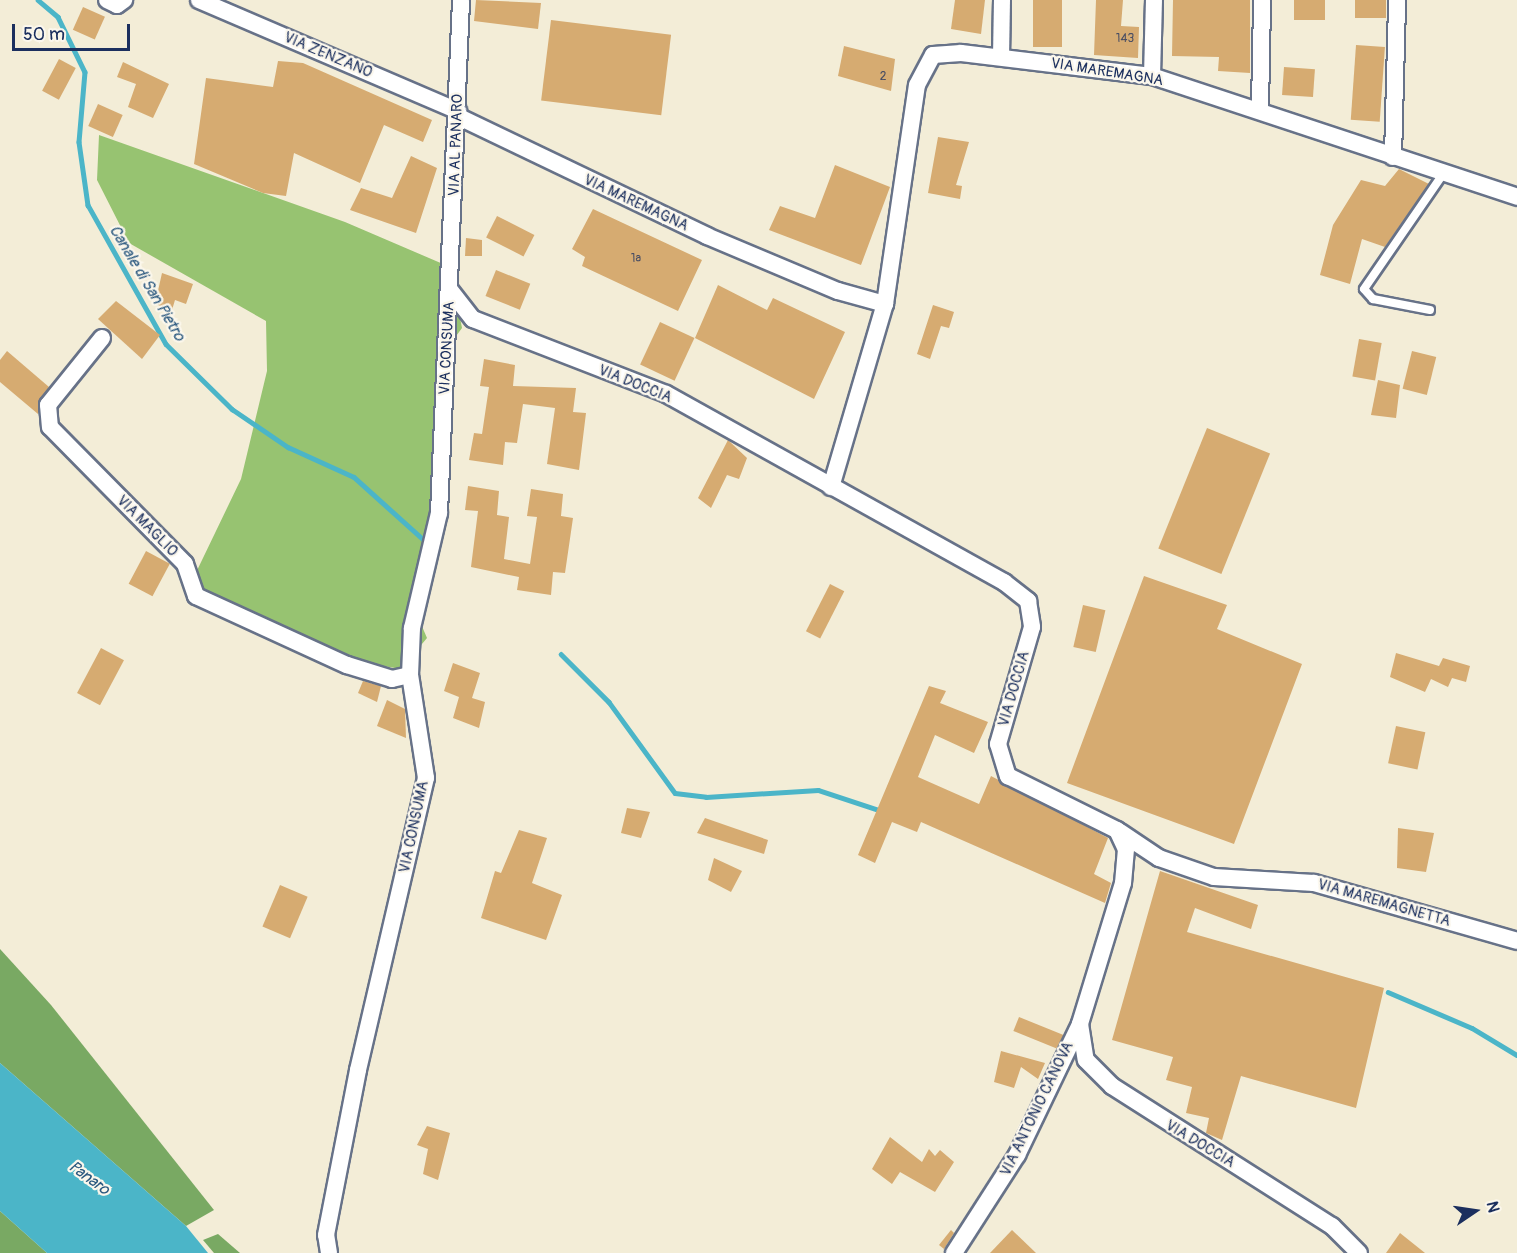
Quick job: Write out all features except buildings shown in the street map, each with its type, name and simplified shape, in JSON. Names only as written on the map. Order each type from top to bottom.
[{"type":"street","points":[[107,0],[117,5],[124,0]]},
{"type":"street","name":"VIA ZENZANO","points":[[199,0],[458,114]]},
{"type":"street","name":"VIA AL PANARO","points":[[450,290],[461,0]]},
{"type":"street","points":[[1001,57],[1002,0]]},
{"type":"street","points":[[1152,76],[1154,0]]},
{"type":"street","points":[[1260,108],[1262,0]]},
{"type":"street","points":[[1393,157],[1397,0]]},
{"type":"street","name":"VIA MAREMAGNA","points":[[831,487],[885,304],[917,85],[933,55],[1001,57],[1152,76],[1260,108],[1393,157],[1517,196]]},
{"type":"street","name":"VIA MAREMAGNA","points":[[458,114],[707,236],[838,291],[885,304]]},
{"type":"street","name":"VIA DOCCIA","points":[[450,290],[473,319],[666,394],[1004,582],[1028,602],[1032,627],[998,744],[1008,776],[1117,830],[1126,849],[1123,883],[1080,1024],[1086,1060],[1112,1086],[1332,1226],[1359,1253]]},
{"type":"street","name":"VIA CONSUMA","points":[[329,1253],[326,1235],[358,1070],[426,778],[410,675],[412,628],[439,513],[450,290]]},
{"type":"street","name":"VIA MAGLIO","points":[[102,338],[48,405],[50,427],[185,564],[196,596],[347,665],[392,679],[410,675]]},
{"type":"street","name":"VIA MAREMAGNETTA","points":[[1117,830],[1149,853],[1214,877],[1314,883],[1517,941]]},
{"type":"street","name":"VIA ANTONIO CANOVA","points":[[954,1253],[1017,1155],[1080,1024]]},
{"type":"lane","points":[[1430,310],[1373,299],[1364,289],[1443,174]]},
{"type":"green space","points":[[99,135],[345,222],[450,267],[462,328],[448,347],[440,480],[412,603],[427,638],[401,669],[299,652],[190,585],[241,479],[267,371],[266,321],[129,243],[97,180]]},
{"type":"green space","points":[[0,949],[51,1005],[214,1210],[186,1226],[0,1063]]},
{"type":"green space","points":[[0,1211],[47,1253],[0,1253]]},
{"type":"green space","points":[[218,1234],[240,1253],[214,1253],[203,1240]]},
{"type":"water","name":"Panaro","points":[[0,1063],[186,1226],[208,1253],[47,1253],[0,1211]]},
{"type":"waterway","name":"Canale di San Pietro","points":[[38,0],[58,17],[85,72],[79,142],[88,205],[166,344],[232,409],[288,447],[354,477],[425,541]]},
{"type":"waterway","name":"Canale di San Pietro","points":[[561,654],[609,702],[675,793],[706,797],[818,790],[879,810]]},
{"type":"waterway","name":"Canale di San Pietro","points":[[1388,992],[1472,1028],[1517,1055]]}]
